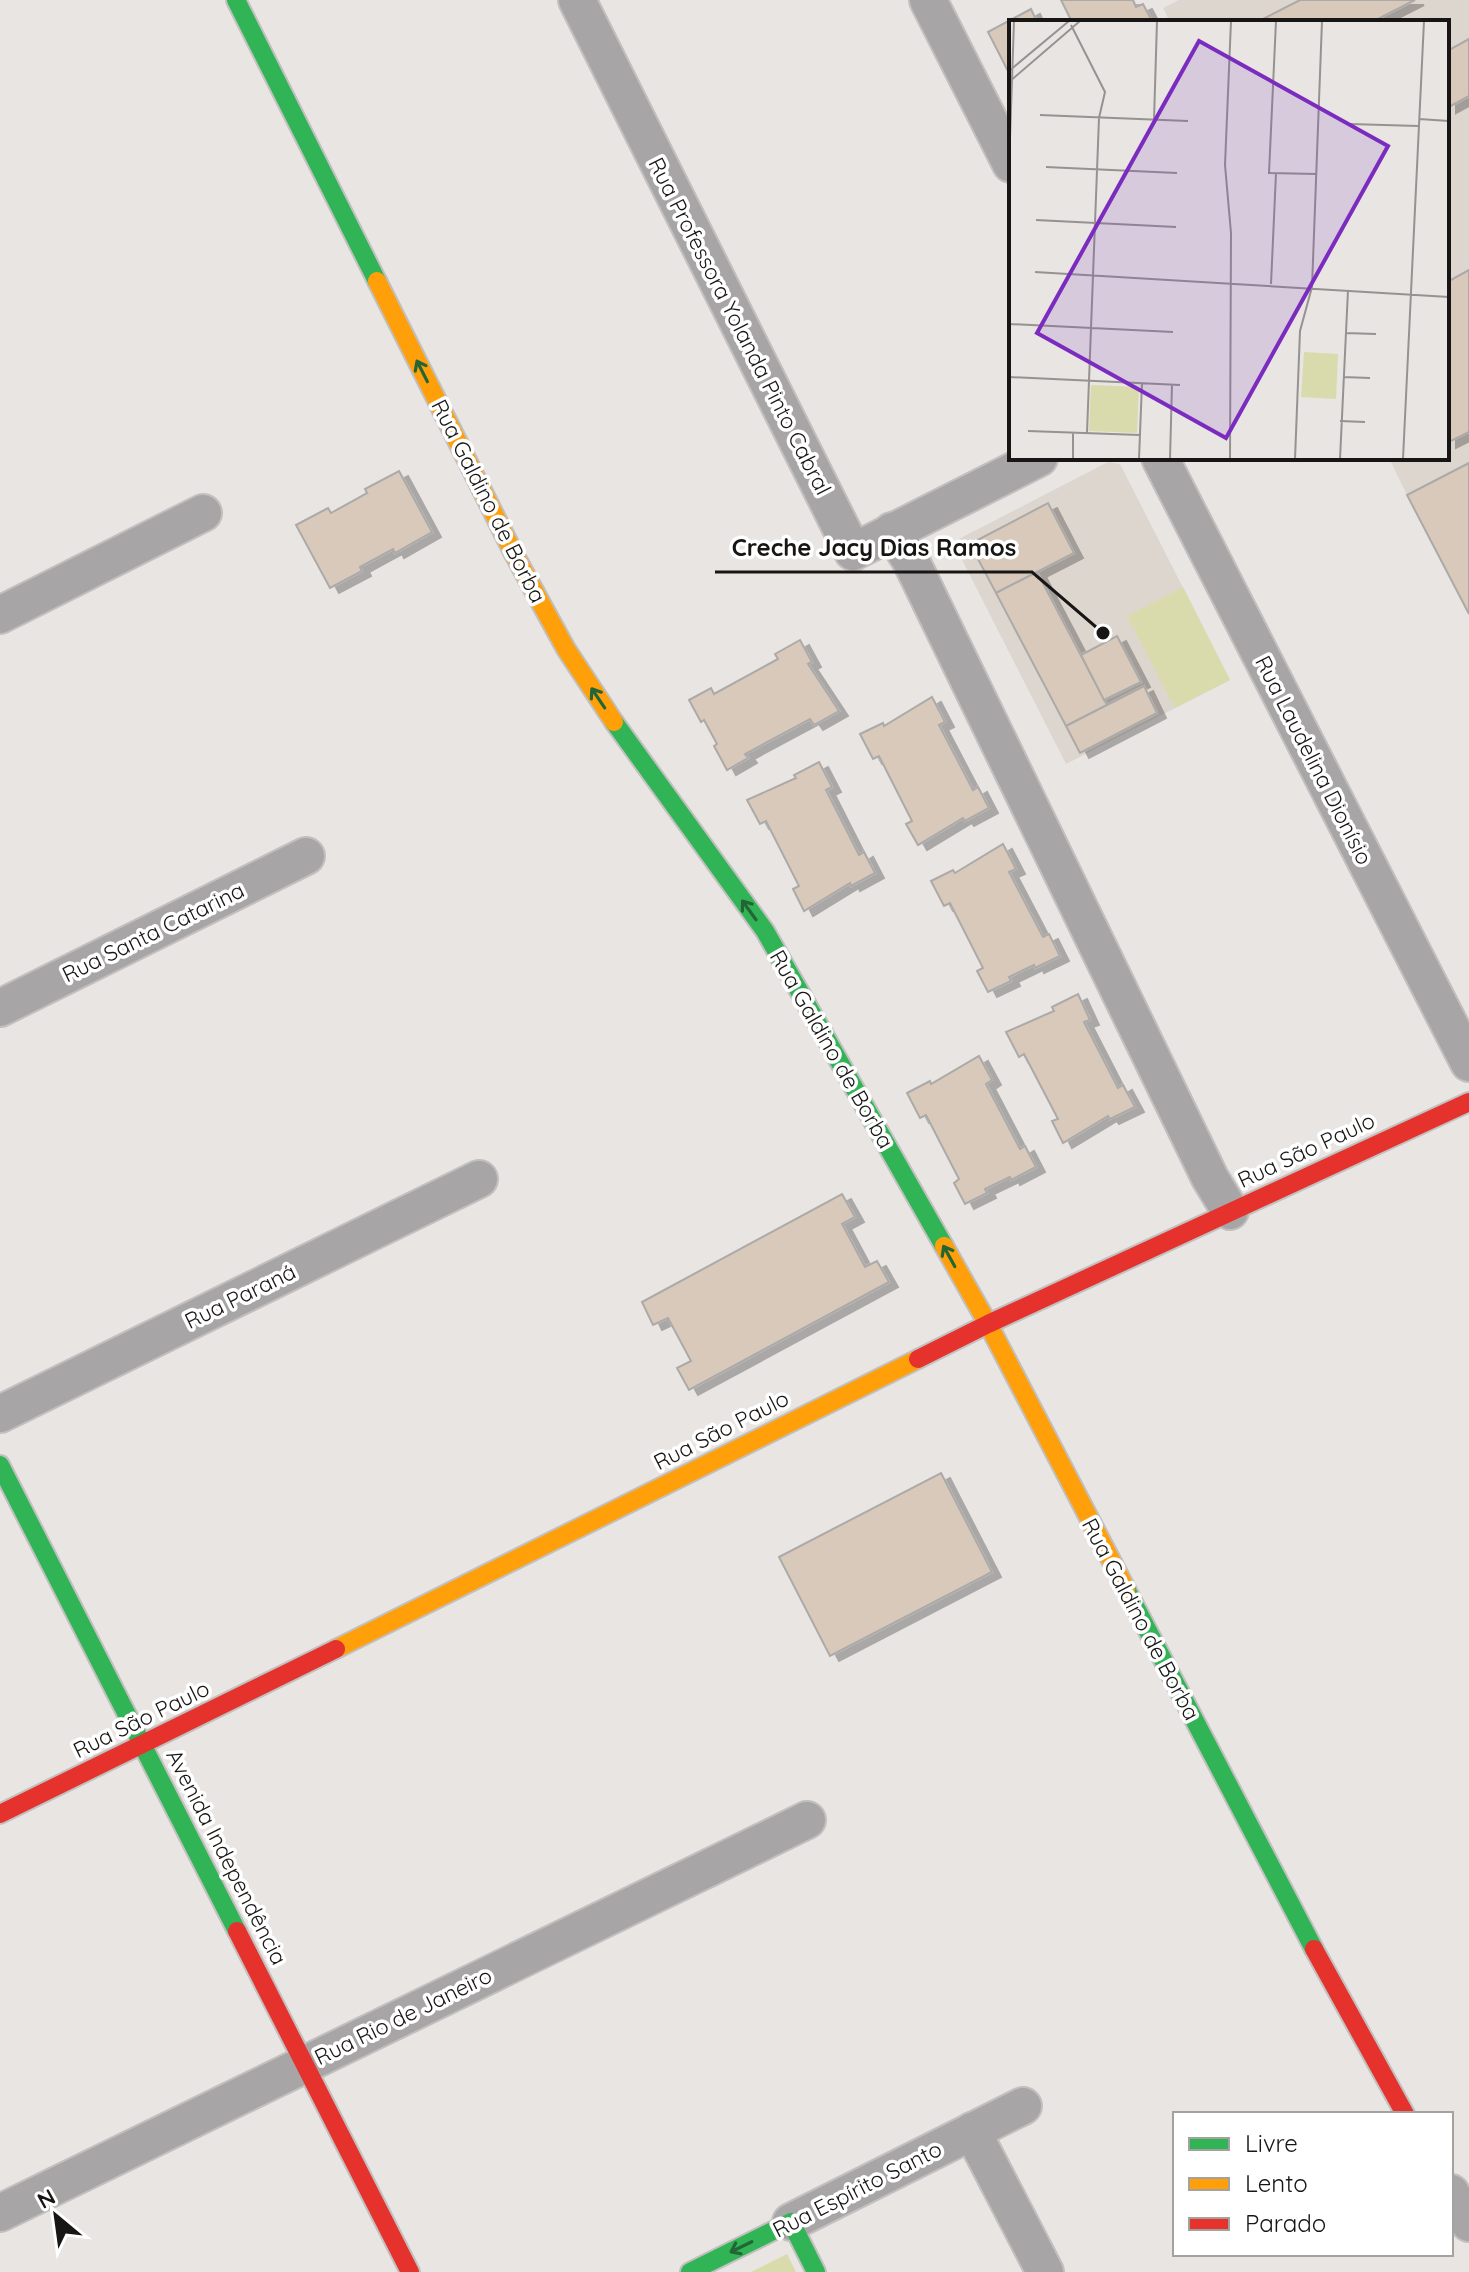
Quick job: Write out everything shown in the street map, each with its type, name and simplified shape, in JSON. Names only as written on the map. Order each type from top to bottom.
[{"type":"street","name":"Rua Galdino de Borba","points":[[236,0],[514,554],[566,649],[620,731],[765,931],[988,1324],[1328,1978],[1404,2112]]},
{"type":"street","name":"Rua Professora Yolanda Pinto Cabral","points":[[577,0],[853,552],[1035,460]]},
{"type":"street","points":[[928,0],[1009,160]]},
{"type":"street","name":"Rua Laudelina Dionísio","points":[[1161,460],[1469,1063]]},
{"type":"street","points":[[0,615],[203,513]]},
{"type":"street","points":[[892,531],[911,561],[1210,1178],[1230,1211]]},
{"type":"street","name":"Rua Santa Catarina","points":[[0,1008],[306,856]]},
{"type":"street","name":"Rua São Paulo","points":[[0,1814],[988,1324],[1469,1102]]},
{"type":"street","name":"Rua Paraná","points":[[0,1414],[479,1179]]},
{"type":"street","name":"Avenida Independência","points":[[0,1465],[410,2272]]},
{"type":"street","name":"Rua Rio de Janeiro","points":[[0,2213],[807,1820]]},
{"type":"street","name":"Rua Espírito Santo","points":[[690,2272],[1023,2106]]},
{"type":"street","points":[[972,2131],[1045,2272]]},
{"type":"street","points":[[1453,2196],[1469,2223]]},
{"type":"street","points":[[791,2222],[816,2272]]},
{"type":"shaded area","points":[[1179,0],[1469,0],[1469,463],[1407,495],[1390,460],[1449,460],[1449,20],[1169,20],[1163,8]]},
{"type":"shaded area","points":[[1108,462],[1120,464],[1230,680],[1066,764],[953,542]]},
{"type":"green space","points":[[1183,587],[1230,680],[1175,708],[1127,616]]},
{"type":"green space","points":[[787,2254],[796,2272],[751,2272]]},
{"type":"building","points":[[1061,0],[1133,0],[1136,7],[1143,4],[1151,20],[1071,20]]},
{"type":"building","points":[[1300,0],[1415,0],[1376,20],[1261,20]]},
{"type":"building","points":[[1031,9],[1036,20],[1010,20]]},
{"type":"building","points":[[1009,21],[1009,73],[988,32]]},
{"type":"building","points":[[1469,39],[1469,96],[1449,107],[1449,50]]},
{"type":"building","points":[[1469,270],[1469,432],[1449,442],[1449,281]]},
{"type":"building","points":[[1469,463],[1469,614],[1407,495]]},
{"type":"building","points":[[399,471],[432,532],[395,553],[393,549],[360,567],[362,571],[330,588],[296,525],[328,508],[331,513],[367,493],[365,489]]},
{"type":"building","points":[[1048,503],[1074,553],[996,593],[970,544]]},
{"type":"building","points":[[1037,572],[1107,705],[1066,726],[996,593]]},
{"type":"building","points":[[1117,636],[1141,682],[1104,700],[1081,655]]},
{"type":"building","points":[[800,640],[812,662],[808,664],[839,711],[814,725],[810,719],[745,754],[748,758],[727,770],[704,720],[701,722],[689,700],[711,688],[714,694],[778,659],[775,654]]},
{"type":"building","points":[[1144,686],[1157,713],[1080,753],[1066,726]]},
{"type":"building","points":[[932,697],[945,722],[939,725],[973,790],[978,787],[989,808],[965,821],[963,818],[918,845],[906,824],[912,821],[879,756],[873,759],[860,734],[883,723],[884,726]]},
{"type":"building","points":[[819,762],[832,787],[826,790],[859,855],[864,852],[875,873],[851,886],[850,883],[804,911],[793,889],[799,886],[766,821],[760,824],[747,800],[796,778],[794,775]]},
{"type":"building","points":[[1003,844],[1016,869],[1009,872],[1043,937],[1049,934],[1060,956],[1009,977],[1011,981],[988,992],[977,971],[983,968],[950,903],[944,906],[931,881],[953,870],[955,873]]},
{"type":"building","points":[[1078,994],[1090,1020],[1084,1022],[1118,1088],[1123,1085],[1135,1107],[1110,1119],[1108,1116],[1063,1143],[1052,1121],[1058,1119],[1024,1054],[1019,1057],[1006,1032],[1054,1011],[1052,1007]]},
{"type":"building","points":[[979,1056],[992,1080],[986,1084],[1020,1149],[1025,1146],[1036,1167],[985,1189],[987,1193],[965,1204],[954,1183],[959,1179],[926,1115],[920,1118],[907,1093],[930,1081],[931,1084]]},
{"type":"building","points":[[842,1194],[855,1217],[842,1224],[865,1267],[877,1261],[889,1282],[689,1390],[677,1368],[691,1361],[668,1318],[653,1325],[642,1302]]},
{"type":"building","points":[[941,1473],[992,1572],[830,1656],[779,1557]]},
{"type":"traffic: fast","points":[[236,0],[377,281]]},
{"type":"traffic: fast","points":[[614,722],[765,931],[944,1246]]},
{"type":"traffic: fast","points":[[0,1465],[237,1931]]},
{"type":"traffic: fast","points":[[1126,1589],[1314,1949]]},
{"type":"traffic: fast","points":[[690,2272],[791,2222],[816,2272]]},
{"type":"traffic: slow","points":[[377,281],[514,554],[566,649],[614,722]]},
{"type":"traffic: slow","points":[[944,1246],[1126,1589]]},
{"type":"traffic: slow","points":[[336,1649],[918,1359]]},
{"type":"traffic: jam","points":[[918,1359],[1469,1102]]},
{"type":"traffic: jam","points":[[0,1814],[336,1649]]},
{"type":"traffic: jam","points":[[237,1931],[410,2272]]},
{"type":"traffic: jam","points":[[1314,1949],[1404,2112]]},
{"type":"place","name":"Creche Jacy Dias Ramos","points":[[1103,633]]}]
